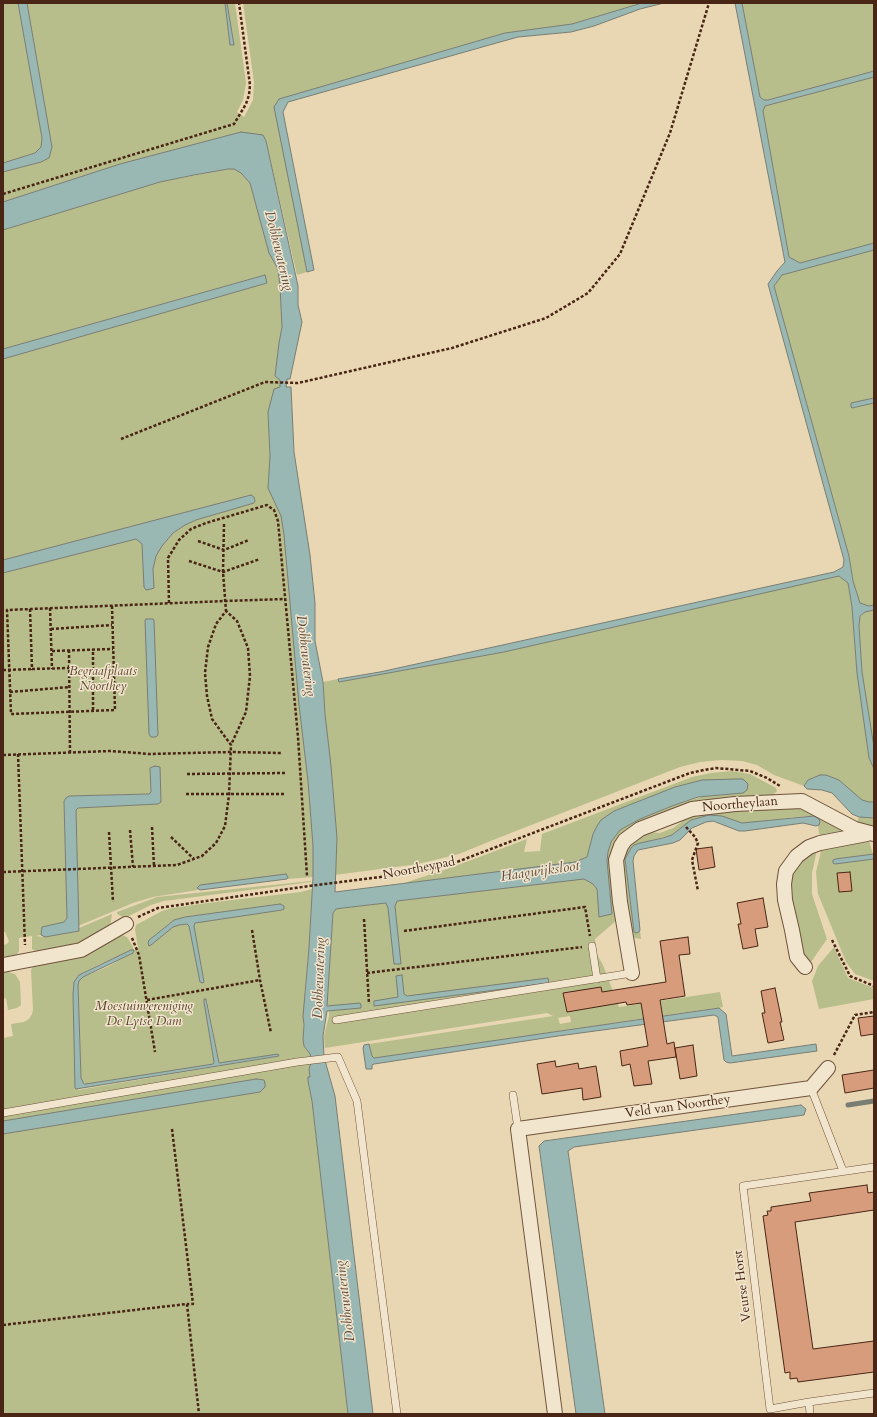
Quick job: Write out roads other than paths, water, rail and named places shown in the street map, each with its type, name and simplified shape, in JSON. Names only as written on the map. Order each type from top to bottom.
[{"type":"street","name":"Noortheylaan","points":[[632,973],[620,902],[616,860],[625,840],[640,829],[692,809],[735,804],[802,801],[855,829],[872,834]]},
{"type":"street","points":[[805,967],[797,957],[785,900],[784,884],[786,871],[797,856],[809,847],[820,843],[872,834]]},
{"type":"street","points":[[3,965],[81,950],[126,924]]},
{"type":"street","points":[[811,1088],[828,1068]]},
{"type":"street","name":"Veld van Noorthey","points":[[518,1129],[811,1088]]},
{"type":"street","points":[[518,1129],[555,1414]]},
{"type":"lane","points":[[592,946],[598,979]]},
{"type":"lane","points":[[336,1020],[632,973]]},
{"type":"lane","points":[[3,1112],[296,1062],[338,1057],[357,1101],[397,1414]]},
{"type":"lane","points":[[811,1088],[843,1171]]},
{"type":"lane","points":[[513,1095],[518,1129]]},
{"type":"lane","name":"Veurse Horst","points":[[874,1167],[744,1186],[770,1409],[874,1393]]},
{"type":"lane","points":[[808,1402],[810,1414]]},
{"type":"water","points":[[18,3],[27,3],[52,147],[49,158],[41,162],[3,172],[3,163],[35,153],[41,147],[42,138]]},
{"type":"water","points":[[225,3],[227,3],[234,45],[230,45]]},
{"type":"water","points":[[642,3],[664,3],[640,9],[594,26],[571,32],[518,37],[288,102],[283,112],[314,270],[307,272],[274,107],[279,99],[505,33],[572,24]]},
{"type":"water","points":[[735,3],[742,3],[760,97],[764,100],[874,71],[874,77],[765,106],[763,111],[789,257],[800,263],[874,243],[874,250],[782,275],[774,286],[849,556],[853,581],[860,603],[869,606],[874,605],[874,610],[865,612],[860,616],[859,626],[862,672],[874,747],[874,769],[869,758],[857,673],[852,607],[848,583],[839,576],[504,652],[339,682],[338,679],[380,672],[834,572],[843,567],[844,560],[768,284],[785,262]]},
{"type":"water","points":[[241,132],[263,135],[266,141],[298,286],[298,305],[302,322],[290,379],[287,379],[286,387],[291,387],[294,452],[310,555],[315,603],[315,641],[323,682],[337,838],[335,892],[575,862],[587,857],[593,834],[597,826],[601,820],[614,811],[675,787],[702,780],[743,779],[748,784],[747,790],[743,793],[698,797],[640,819],[620,830],[611,842],[607,861],[612,914],[599,917],[597,889],[593,884],[584,879],[397,901],[395,906],[401,964],[394,964],[388,908],[386,903],[336,909],[333,913],[327,1006],[360,1003],[361,1005],[361,1008],[327,1011],[323,1036],[324,1057],[335,1096],[373,1414],[348,1414],[312,1101],[308,1081],[308,1077],[310,1077],[309,1069],[312,1060],[310,1054],[304,1046],[303,1040],[303,1016],[313,877],[313,846],[284,535],[281,516],[268,488],[270,456],[268,412],[274,389],[280,387],[280,380],[275,376],[282,327],[278,269],[269,253],[250,183],[241,173],[234,169],[160,182],[3,230],[3,202],[120,164]]},
{"type":"water","points":[[265,275],[267,283],[3,359],[3,349]]},
{"type":"water","points":[[874,398],[874,403],[851,407],[851,403]]},
{"type":"water","points":[[251,495],[254,497],[254,503],[196,520],[173,533],[156,556],[153,569],[154,588],[151,589],[146,590],[144,587],[142,544],[136,539],[3,573],[3,560]]},
{"type":"water","points":[[146,619],[154,620],[158,735],[156,737],[151,737],[149,734]]},
{"type":"water","points":[[155,766],[160,767],[161,802],[158,804],[78,808],[76,810],[79,931],[45,937],[41,935],[42,927],[64,922],[67,918],[64,801],[66,798],[69,796],[149,794],[151,792],[150,768]]},
{"type":"water","points":[[820,775],[826,775],[839,780],[862,800],[874,802],[874,818],[859,817],[852,814],[832,793],[822,790],[807,789],[804,786],[808,780]]},
{"type":"water","points":[[709,815],[722,816],[742,823],[814,816],[819,819],[820,822],[819,825],[816,826],[803,823],[739,831],[713,821],[706,822],[692,828],[680,840],[673,843],[638,850],[633,861],[640,930],[636,933],[634,932],[625,859],[631,848],[640,843],[672,835],[691,820]]},
{"type":"water","points":[[874,854],[874,859],[833,863],[833,860],[835,859]]},
{"type":"water","points":[[286,874],[288,877],[287,879],[200,890],[197,888],[200,885]]},
{"type":"water","points":[[280,904],[284,906],[284,909],[195,923],[194,926],[203,983],[200,982],[189,926],[187,924],[173,927],[151,945],[149,946],[148,943],[149,940],[174,920],[185,917]]},
{"type":"water","points":[[131,950],[134,950],[133,953],[83,977],[79,981],[81,1078],[84,1084],[213,1064],[214,1062],[204,999],[206,999],[219,1063],[278,1054],[279,1056],[76,1089],[73,994],[74,982],[79,975]]},
{"type":"water","points":[[402,975],[404,994],[407,996],[548,978],[549,983],[374,1006],[374,1001],[398,997],[396,976]]},
{"type":"water","points":[[719,1008],[726,1014],[732,1056],[816,1044],[817,1051],[730,1063],[726,1062],[724,1060],[718,1017],[714,1015],[558,1036],[374,1064],[372,1065],[372,1069],[366,1069],[363,1048],[364,1045],[369,1044],[372,1056],[374,1058]]},
{"type":"water","points":[[256,1079],[264,1080],[265,1083],[265,1087],[260,1092],[3,1134],[3,1121]]},
{"type":"water","points":[[801,1105],[806,1109],[804,1115],[574,1147],[568,1151],[605,1414],[576,1414],[539,1146],[544,1141]]},
{"type":"waterway","points":[[848,1105],[874,1101]]},
{"type":"water label","name":"Dobbewatering","points":[[278,251]]},
{"type":"water label","name":"Dobbewatering","points":[[305,656]]},
{"type":"water label","name":"Haagwijksloot","points":[[540,872]]},
{"type":"water label","name":"Dobbewatering","points":[[320,978]]},
{"type":"water label","name":"Dobbewatering","points":[[346,1301]]},
{"type":"park label","name":"Begraafplaats Noorthey","points":[[103,680]]},
{"type":"park label","name":"Moestuinvereniging De Lytse Dam","points":[[144,1014]]}]
